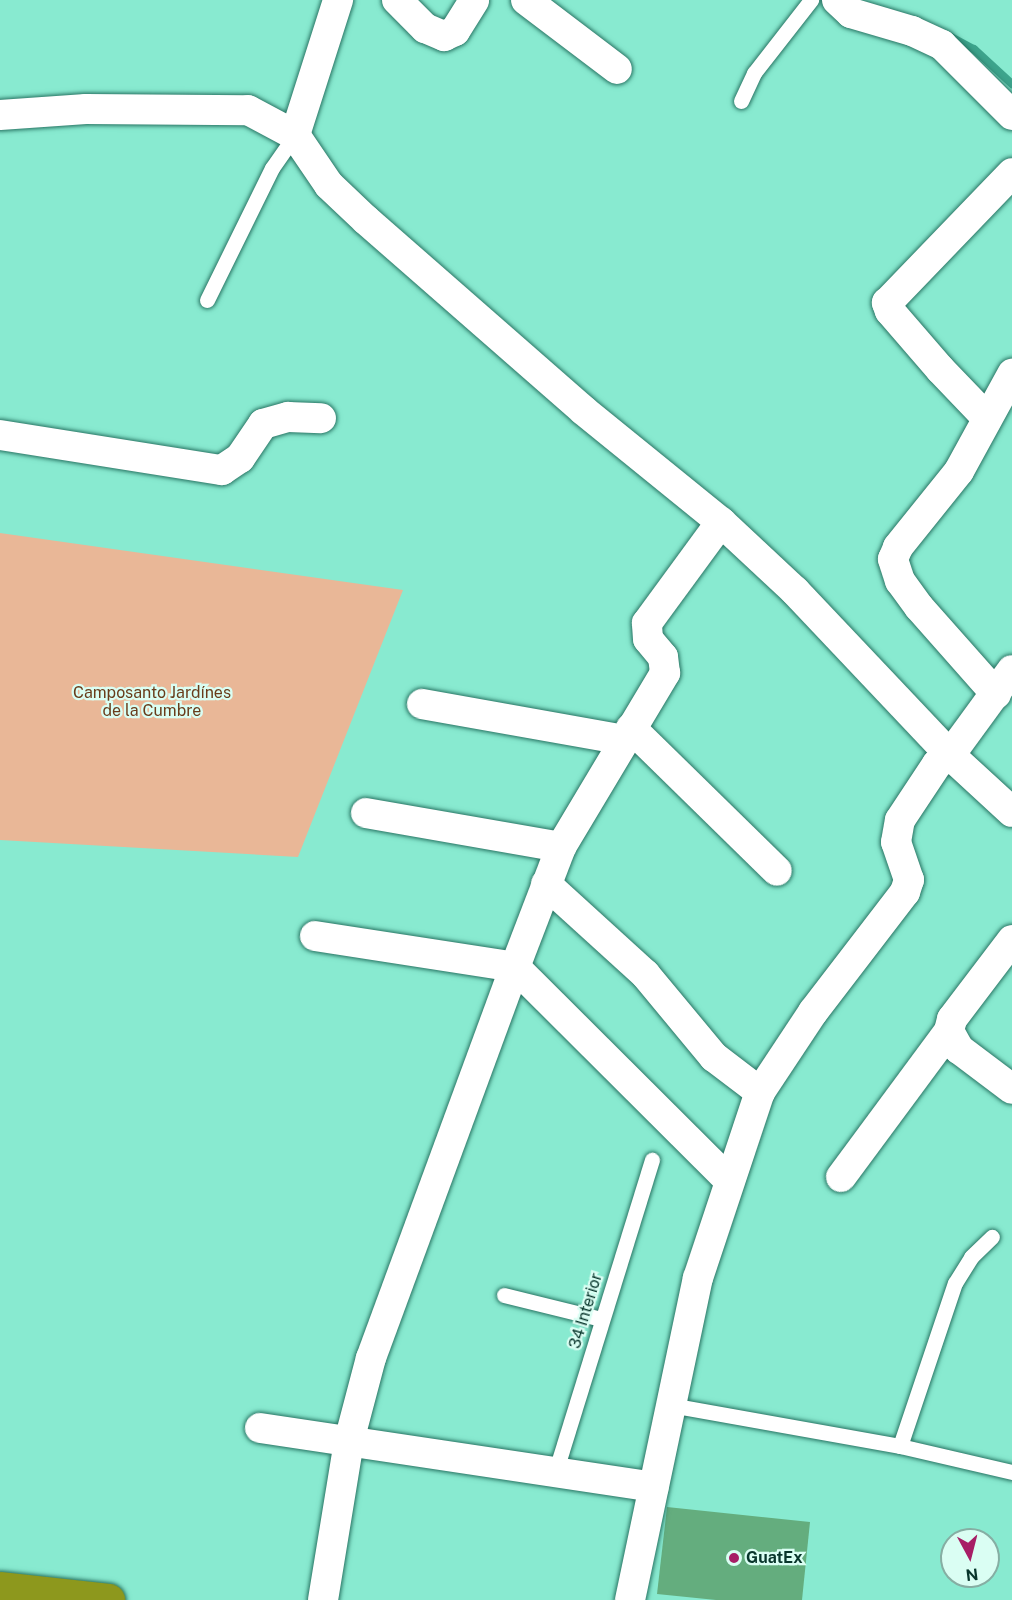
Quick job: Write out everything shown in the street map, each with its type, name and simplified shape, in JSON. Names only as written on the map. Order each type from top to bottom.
[{"type":"highway","points":[[0,1588],[108,1600]]},
{"type":"street","points":[[294,135],[338,0]]},
{"type":"street","points":[[397,0],[425,28],[444,36],[455,31],[474,0]]},
{"type":"street","points":[[526,0],[617,69]]},
{"type":"street","points":[[837,0],[850,13],[912,30],[942,45],[1012,115]]},
{"type":"street","points":[[0,115],[86,109],[248,110],[294,135],[329,185],[366,220],[583,410],[721,522],[795,591],[950,755],[1012,812]]},
{"type":"street","points":[[986,417],[918,344],[887,303],[1012,173]]},
{"type":"street","points":[[630,1600],[698,1278],[760,1092],[813,1012],[905,892],[909,880],[896,842],[900,820],[937,764],[950,755],[1004,682],[919,607],[893,565],[898,547],[964,463],[986,417],[1012,374]]},
{"type":"street","points":[[0,435],[222,470],[240,458],[263,424],[288,417],[321,418]]},
{"type":"street","points":[[323,1600],[349,1441],[371,1358],[515,966],[561,847],[665,673],[663,657],[648,639],[647,623],[721,522]]},
{"type":"street","points":[[422,704],[628,734],[777,872]]},
{"type":"street","points":[[366,813],[561,847]]},
{"type":"street","points":[[546,884],[645,974],[714,1057],[760,1092]]},
{"type":"street","points":[[315,936],[515,966],[729,1180]]},
{"type":"street","points":[[841,1177],[949,1030],[952,1019],[1012,940]]},
{"type":"street","points":[[949,1030],[958,1049],[1012,1089]]},
{"type":"street","points":[[260,1428],[654,1487]]},
{"type":"lane","points":[[741,101],[754,73],[811,0]]},
{"type":"lane","points":[[207,300],[272,168],[294,135]]},
{"type":"lane","name":"34 Interior","points":[[555,1473],[652,1160]]},
{"type":"lane","points":[[900,1446],[955,1282],[971,1257],[992,1237]]},
{"type":"lane","points":[[504,1295],[601,1319]]},
{"type":"lane","points":[[670,1405],[900,1446],[1012,1472]]},
{"type":"green space","name":"Camposanto Jardínes de la Cumbre","points":[[0,533],[403,590],[298,857],[0,840]]},
{"type":"building","name":"GuatEx","points":[[667,1507],[810,1522],[802,1600],[716,1600],[657,1594]]},
{"type":"waterway","points":[[951,37],[974,49],[1012,84]]},
{"type":"place","name":"GuatEx","points":[[734,1558]]}]
